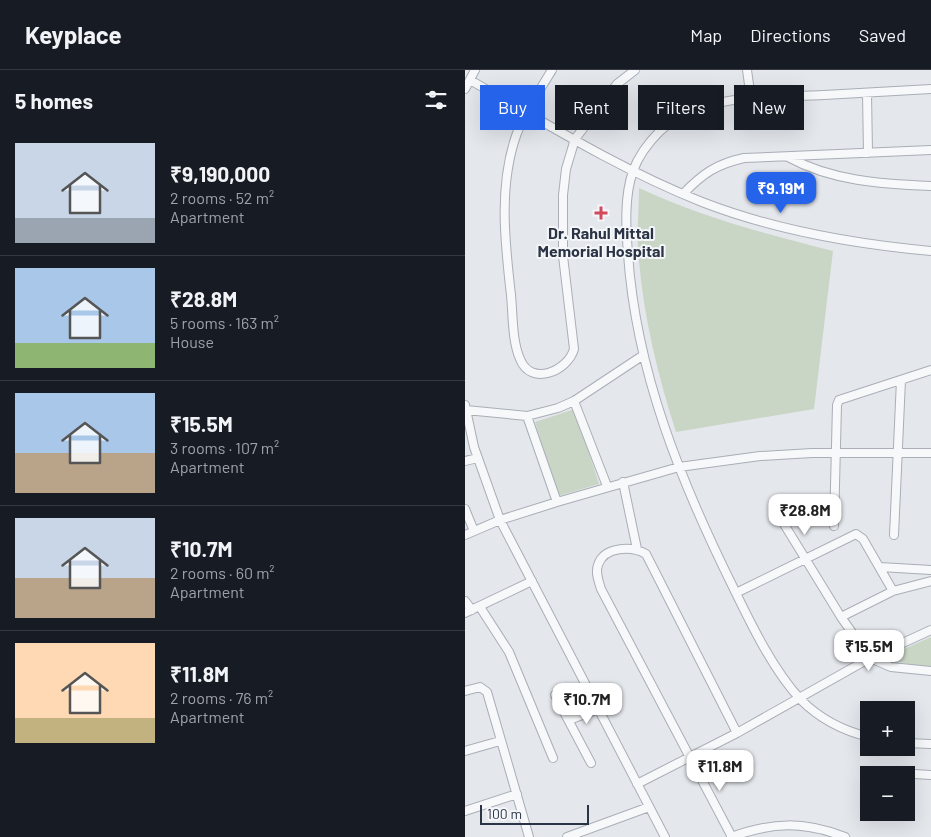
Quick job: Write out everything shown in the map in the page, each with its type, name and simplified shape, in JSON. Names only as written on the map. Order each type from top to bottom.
[{"type":"street","points":[[465,89],[475,70]]},
{"type":"street","points":[[543,85],[552,70]]},
{"type":"street","points":[[520,130],[512,152],[507,184],[505,228],[517,349],[525,366],[531,372],[538,373],[555,371],[566,365],[574,349],[563,256],[562,213],[564,180],[575,139],[617,84],[635,70]]},
{"type":"street","points":[[747,70],[749,85]]},
{"type":"street","points":[[469,80],[480,86]]},
{"type":"street","points":[[804,96],[931,89]]},
{"type":"street","points":[[867,93],[868,153]]},
{"type":"street","points":[[734,101],[709,105],[684,114],[661,130],[645,147],[633,171],[628,199],[629,279],[642,356],[679,467],[701,522],[747,617],[785,680],[800,698],[813,711],[840,727],[860,734]]},
{"type":"street","points":[[545,122],[633,171],[723,210],[848,241],[931,251]]},
{"type":"street","points":[[683,194],[695,182],[721,163],[744,158],[931,150]]},
{"type":"street","points":[[787,156],[807,168],[824,173],[863,181],[931,186]]},
{"type":"street","points":[[642,356],[574,401],[558,408],[527,416],[465,407],[478,458],[500,520],[665,837]]},
{"type":"street","points":[[834,526],[837,405],[839,400],[931,370]]},
{"type":"street","points":[[894,534],[896,452],[901,380]]},
{"type":"street","points":[[574,401],[607,486]]},
{"type":"street","points":[[527,416],[557,502]]},
{"type":"street","points":[[465,535],[500,520],[607,486],[679,467],[760,456],[836,452],[931,453]]},
{"type":"street","points":[[465,461],[478,458]]},
{"type":"street","points":[[623,482],[637,549]]},
{"type":"street","points":[[465,509],[473,531]]},
{"type":"street","points":[[784,524],[841,617],[870,658],[891,667],[931,671]]},
{"type":"street","points":[[736,593],[856,534],[863,539],[893,591]]},
{"type":"street","points":[[737,733],[653,564],[646,554],[637,549],[614,551],[604,556],[598,565],[597,576],[601,589],[731,837],[760,827],[781,824],[811,828],[845,837]]},
{"type":"street","points":[[879,567],[931,570]]},
{"type":"street","points":[[465,601],[469,611],[532,581]]},
{"type":"street","points":[[841,617],[893,591],[931,581]]},
{"type":"street","points":[[480,606],[507,647],[553,758]]},
{"type":"street","points":[[637,784],[737,733],[870,658],[931,630]]},
{"type":"street","points":[[465,691],[480,687],[487,692],[529,837]]},
{"type":"street","points":[[555,695],[591,763]]},
{"type":"street","points":[[569,720],[598,709]]},
{"type":"street","points":[[465,751],[500,741]]},
{"type":"street","points":[[915,743],[931,744]]},
{"type":"street","points":[[915,774],[931,775]]},
{"type":"street","points":[[465,811],[517,794]]},
{"type":"street","points":[[567,837],[649,807]]},
{"type":"green space","points":[[639,188],[710,216],[833,251],[814,409],[676,432],[663,390],[644,304],[638,252]]},
{"type":"green space","points":[[575,409],[599,484],[558,496],[535,422]]},
{"type":"green space","points":[[931,637],[931,666],[909,664],[888,656]]},
{"type":"place","name":"Dr. Rahul Mittal Memorial Hospital","points":[[601,213]]}]
